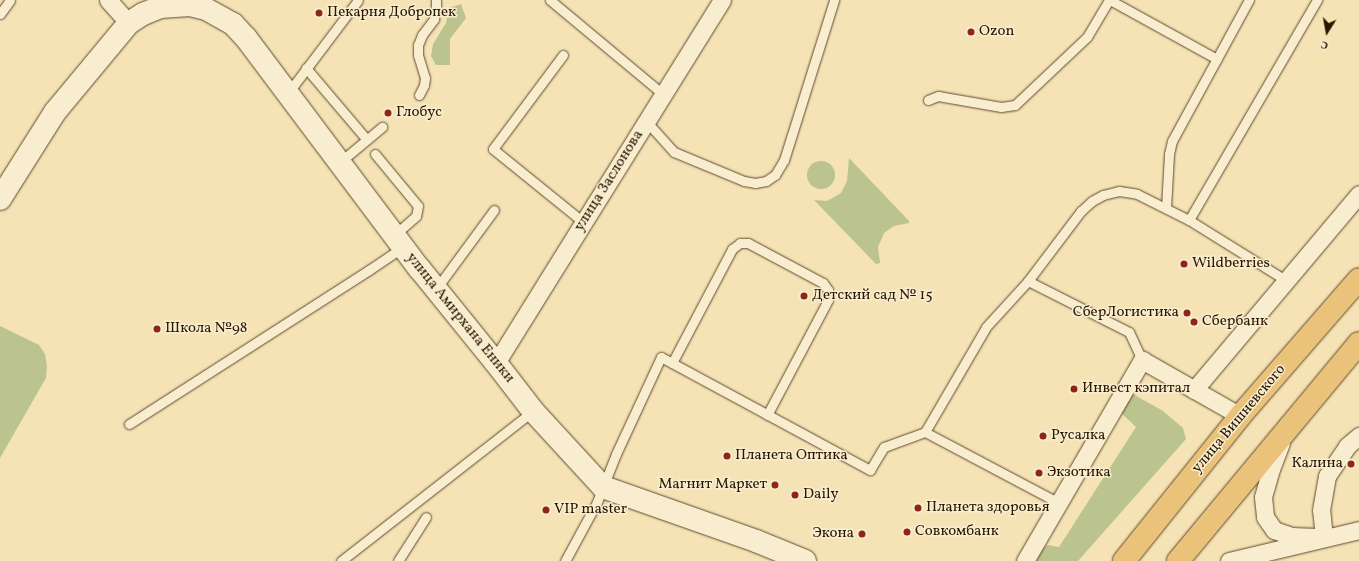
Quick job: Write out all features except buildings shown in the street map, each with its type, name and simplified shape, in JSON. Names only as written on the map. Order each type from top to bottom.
[{"type":"main road","name":"улица Вишневского","points":[[1124,561],[1240,416],[1359,279]]},
{"type":"main road","points":[[1178,561],[1359,343]]},
{"type":"street","points":[[108,0],[129,23]]},
{"type":"street","name":"улица Заслонова","points":[[496,363],[722,0]]},
{"type":"street","name":"улица Амирхана Еники","points":[[0,199],[55,112],[129,23],[143,14],[174,3],[206,9],[233,24],[288,93],[398,241],[533,411],[603,487],[805,561]]},
{"type":"street","points":[[1194,390],[1359,194]]},
{"type":"street","points":[[1025,561],[1142,360],[1240,416]]},
{"type":"street","points":[[1286,431],[1270,469],[1263,497],[1265,517],[1274,530],[1290,536],[1324,537]]},
{"type":"street","points":[[1324,537],[1321,510],[1327,476],[1347,446],[1359,436]]},
{"type":"street","points":[[1229,561],[1324,537],[1359,530]]},
{"type":"lane","points":[[0,14],[10,0]]},
{"type":"lane","points":[[288,93],[358,0]]},
{"type":"lane","points":[[419,96],[424,85],[425,78],[418,55],[418,45],[435,14],[436,0]]},
{"type":"lane","points":[[550,0],[663,94]]},
{"type":"lane","points":[[646,121],[674,152],[744,180],[761,182],[775,175],[784,160],[834,0]]},
{"type":"lane","points":[[928,100],[938,96],[1001,107],[1015,105],[1087,37],[1110,0],[1217,59]]},
{"type":"lane","points":[[1166,208],[1169,154],[1172,141],[1250,0]]},
{"type":"lane","points":[[1189,220],[1316,0]]},
{"type":"lane","points":[[563,55],[493,149],[584,222]]},
{"type":"lane","points":[[306,68],[367,140]]},
{"type":"lane","points":[[340,162],[382,127]]},
{"type":"lane","points":[[129,424],[369,270],[398,241],[416,216],[418,206],[374,154]]},
{"type":"lane","points":[[565,561],[597,502],[661,357],[870,470],[884,447],[925,432],[986,327],[1028,281],[1081,211],[1092,201],[1103,195],[1119,191],[1137,194],[1189,220],[1287,281]]},
{"type":"lane","points":[[436,289],[494,210]]},
{"type":"lane","points":[[672,363],[732,249],[740,243],[748,243],[823,283],[828,290],[828,300],[767,415]]},
{"type":"lane","points":[[1028,281],[1129,332],[1142,360]]},
{"type":"lane","points":[[341,561],[533,411]]},
{"type":"lane","points":[[925,432],[1058,503]]},
{"type":"lane","points":[[398,561],[426,517]]},
{"type":"green space","points":[[461,4],[466,18],[450,39],[450,65],[436,65],[431,56],[433,44],[446,23],[449,8]]},
{"type":"green space","points":[[849,158],[909,221],[909,223],[894,226],[884,233],[878,247],[880,263],[876,264],[814,200],[827,201],[841,193],[847,181]]},
{"type":"green space","points":[[821,161],[831,165],[835,175],[831,185],[821,189],[811,185],[807,175],[811,165]]},
{"type":"green space","points":[[0,326],[39,345],[45,354],[47,366],[46,378],[0,458]]},
{"type":"green space","points":[[1131,393],[1163,411],[1183,428],[1186,439],[1078,561],[1034,561],[1038,552],[1048,545],[1059,547],[1136,427],[1119,411]]},
{"type":"place","name":"Пекарня Добропек","points":[[319,13]]},
{"type":"place","name":"Ozon","points":[[971,32]]},
{"type":"place","name":"Глобус","points":[[388,113]]},
{"type":"place","name":"Wildberries","points":[[1184,264]]},
{"type":"place","name":"Детский сад № 15","points":[[804,296]]},
{"type":"place","name":"СберЛогистика","points":[[1187,313]]},
{"type":"place","name":"Сбербанк","points":[[1194,322]]},
{"type":"place","name":"Школа №98","points":[[157,329]]},
{"type":"place","name":"Инвест кэпитал","points":[[1074,389]]},
{"type":"place","name":"Русалка","points":[[1043,436]]},
{"type":"place","name":"Планета Оптика","points":[[727,456]]},
{"type":"place","name":"Калина","points":[[1351,464]]},
{"type":"place","name":"Экзотика","points":[[1039,473]]},
{"type":"place","name":"Магнит Маркет","points":[[775,485]]},
{"type":"place","name":"Daily","points":[[795,495]]},
{"type":"place","name":"Планета здоровья","points":[[918,508]]},
{"type":"place","name":"VIP master","points":[[546,510]]},
{"type":"place","name":"Совкомбанк","points":[[907,532]]},
{"type":"place","name":"Экона","points":[[862,534]]}]
